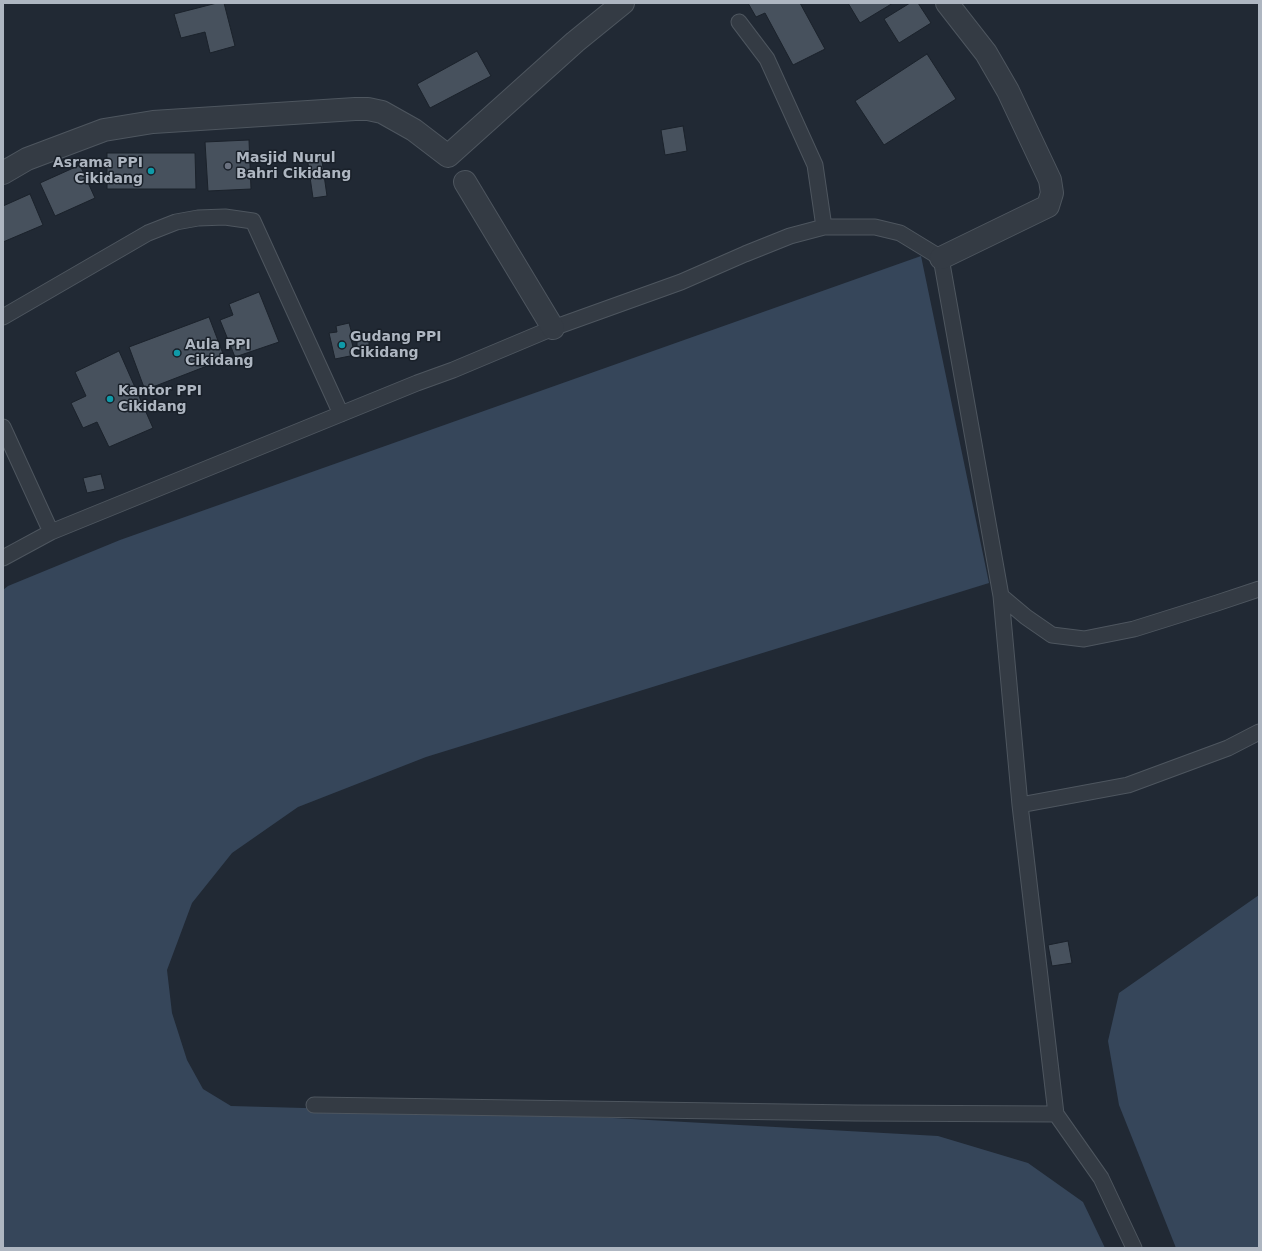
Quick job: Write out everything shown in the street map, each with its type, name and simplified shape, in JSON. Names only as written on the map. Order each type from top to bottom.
[{"type":"street","points":[[3,173],[27,159],[104,130],[153,122],[355,109],[368,109],[382,112],[414,130],[448,156],[575,42],[623,3]]},
{"type":"street","points":[[941,258],[1048,206],[1052,193],[1050,180],[1008,91],[986,53],[947,3]]},
{"type":"street","points":[[465,182],[553,328]]},
{"type":"lane","points":[[739,22],[767,60],[815,165],[824,227]]},
{"type":"lane","points":[[3,317],[148,233],[176,222],[198,218],[225,217],[253,221],[341,414]]},
{"type":"lane","points":[[3,558],[51,532],[417,383],[453,370],[553,328],[682,282],[790,236],[824,227],[875,227],[900,233],[941,258],[1001,596],[1020,805],[1056,1114],[1101,1178],[1134,1248]]},
{"type":"lane","points":[[3,427],[51,532]]},
{"type":"lane","points":[[1001,596],[1052,635],[1084,639],[1134,629],[1259,589]]},
{"type":"lane","points":[[1020,805],[1128,785],[1228,748],[1259,732]]},
{"type":"lane","points":[[314,1105],[855,1114],[1056,1114]]},
{"type":"water","points":[[921,256],[989,583],[426,757],[298,807],[232,853],[192,903],[167,970],[172,1013],[187,1060],[203,1089],[231,1106],[559,1115],[938,1136],[1028,1163],[1083,1202],[1105,1248],[3,1248],[3,590],[8,586],[120,540]]},
{"type":"water","points":[[1259,895],[1259,1248],[1176,1248],[1119,1105],[1108,1041],[1119,993]]},
{"type":"building","points":[[217,3],[224,3],[235,46],[210,53],[205,32],[181,38],[174,14]]},
{"type":"building","points":[[748,3],[800,3],[825,49],[793,65],[765,13],[756,17]]},
{"type":"building","points":[[848,3],[893,3],[860,23]]},
{"type":"building","points":[[910,3],[918,3],[931,23],[899,43],[884,19]]},
{"type":"building","points":[[477,51],[491,76],[430,108],[417,84]]},
{"type":"building","points":[[927,54],[956,99],[884,145],[855,101]]},
{"type":"building","points":[[683,126],[687,151],[665,155],[661,130]]},
{"type":"building","name":"Masjid Nurul Bahri Cikidang","points":[[249,140],[251,189],[208,191],[205,142]]},
{"type":"building","name":"Asrama PPI Cikidang","points":[[107,153],[195,153],[196,189],[107,189]]},
{"type":"building","points":[[321,154],[327,196],[313,198],[307,156]]},
{"type":"building","points":[[80,165],[95,198],[55,216],[40,183]]},
{"type":"building","points":[[30,194],[43,225],[3,242],[3,206]]},
{"type":"building","points":[[259,292],[279,342],[235,357],[220,320],[233,315],[229,304]]},
{"type":"building","name":"Aula PPI Cikidang","points":[[209,317],[225,359],[145,390],[129,347]]},
{"type":"building","name":"Gudang PPI Cikidang","points":[[349,323],[352,334],[350,335],[355,355],[335,359],[329,333],[337,332],[336,326]]},
{"type":"building","points":[[357,338],[369,338],[369,350],[357,350]]},
{"type":"building","name":"Kantor PPI Cikidang","points":[[119,351],[153,428],[109,447],[97,422],[83,428],[71,403],[86,396],[75,372]]},
{"type":"building","points":[[101,474],[105,489],[87,493],[83,478]]},
{"type":"building","points":[[1068,941],[1072,963],[1052,966],[1048,945]]},
{"type":"place","name":"Masjid Nurul Bahri Cikidang","points":[[228,166]]},
{"type":"place","name":"Asrama PPI Cikidang","points":[[151,171]]},
{"type":"place","name":"Gudang PPI Cikidang","points":[[342,345]]},
{"type":"place","name":"Aula PPI Cikidang","points":[[177,353]]},
{"type":"place","name":"Kantor PPI Cikidang","points":[[110,399]]}]
